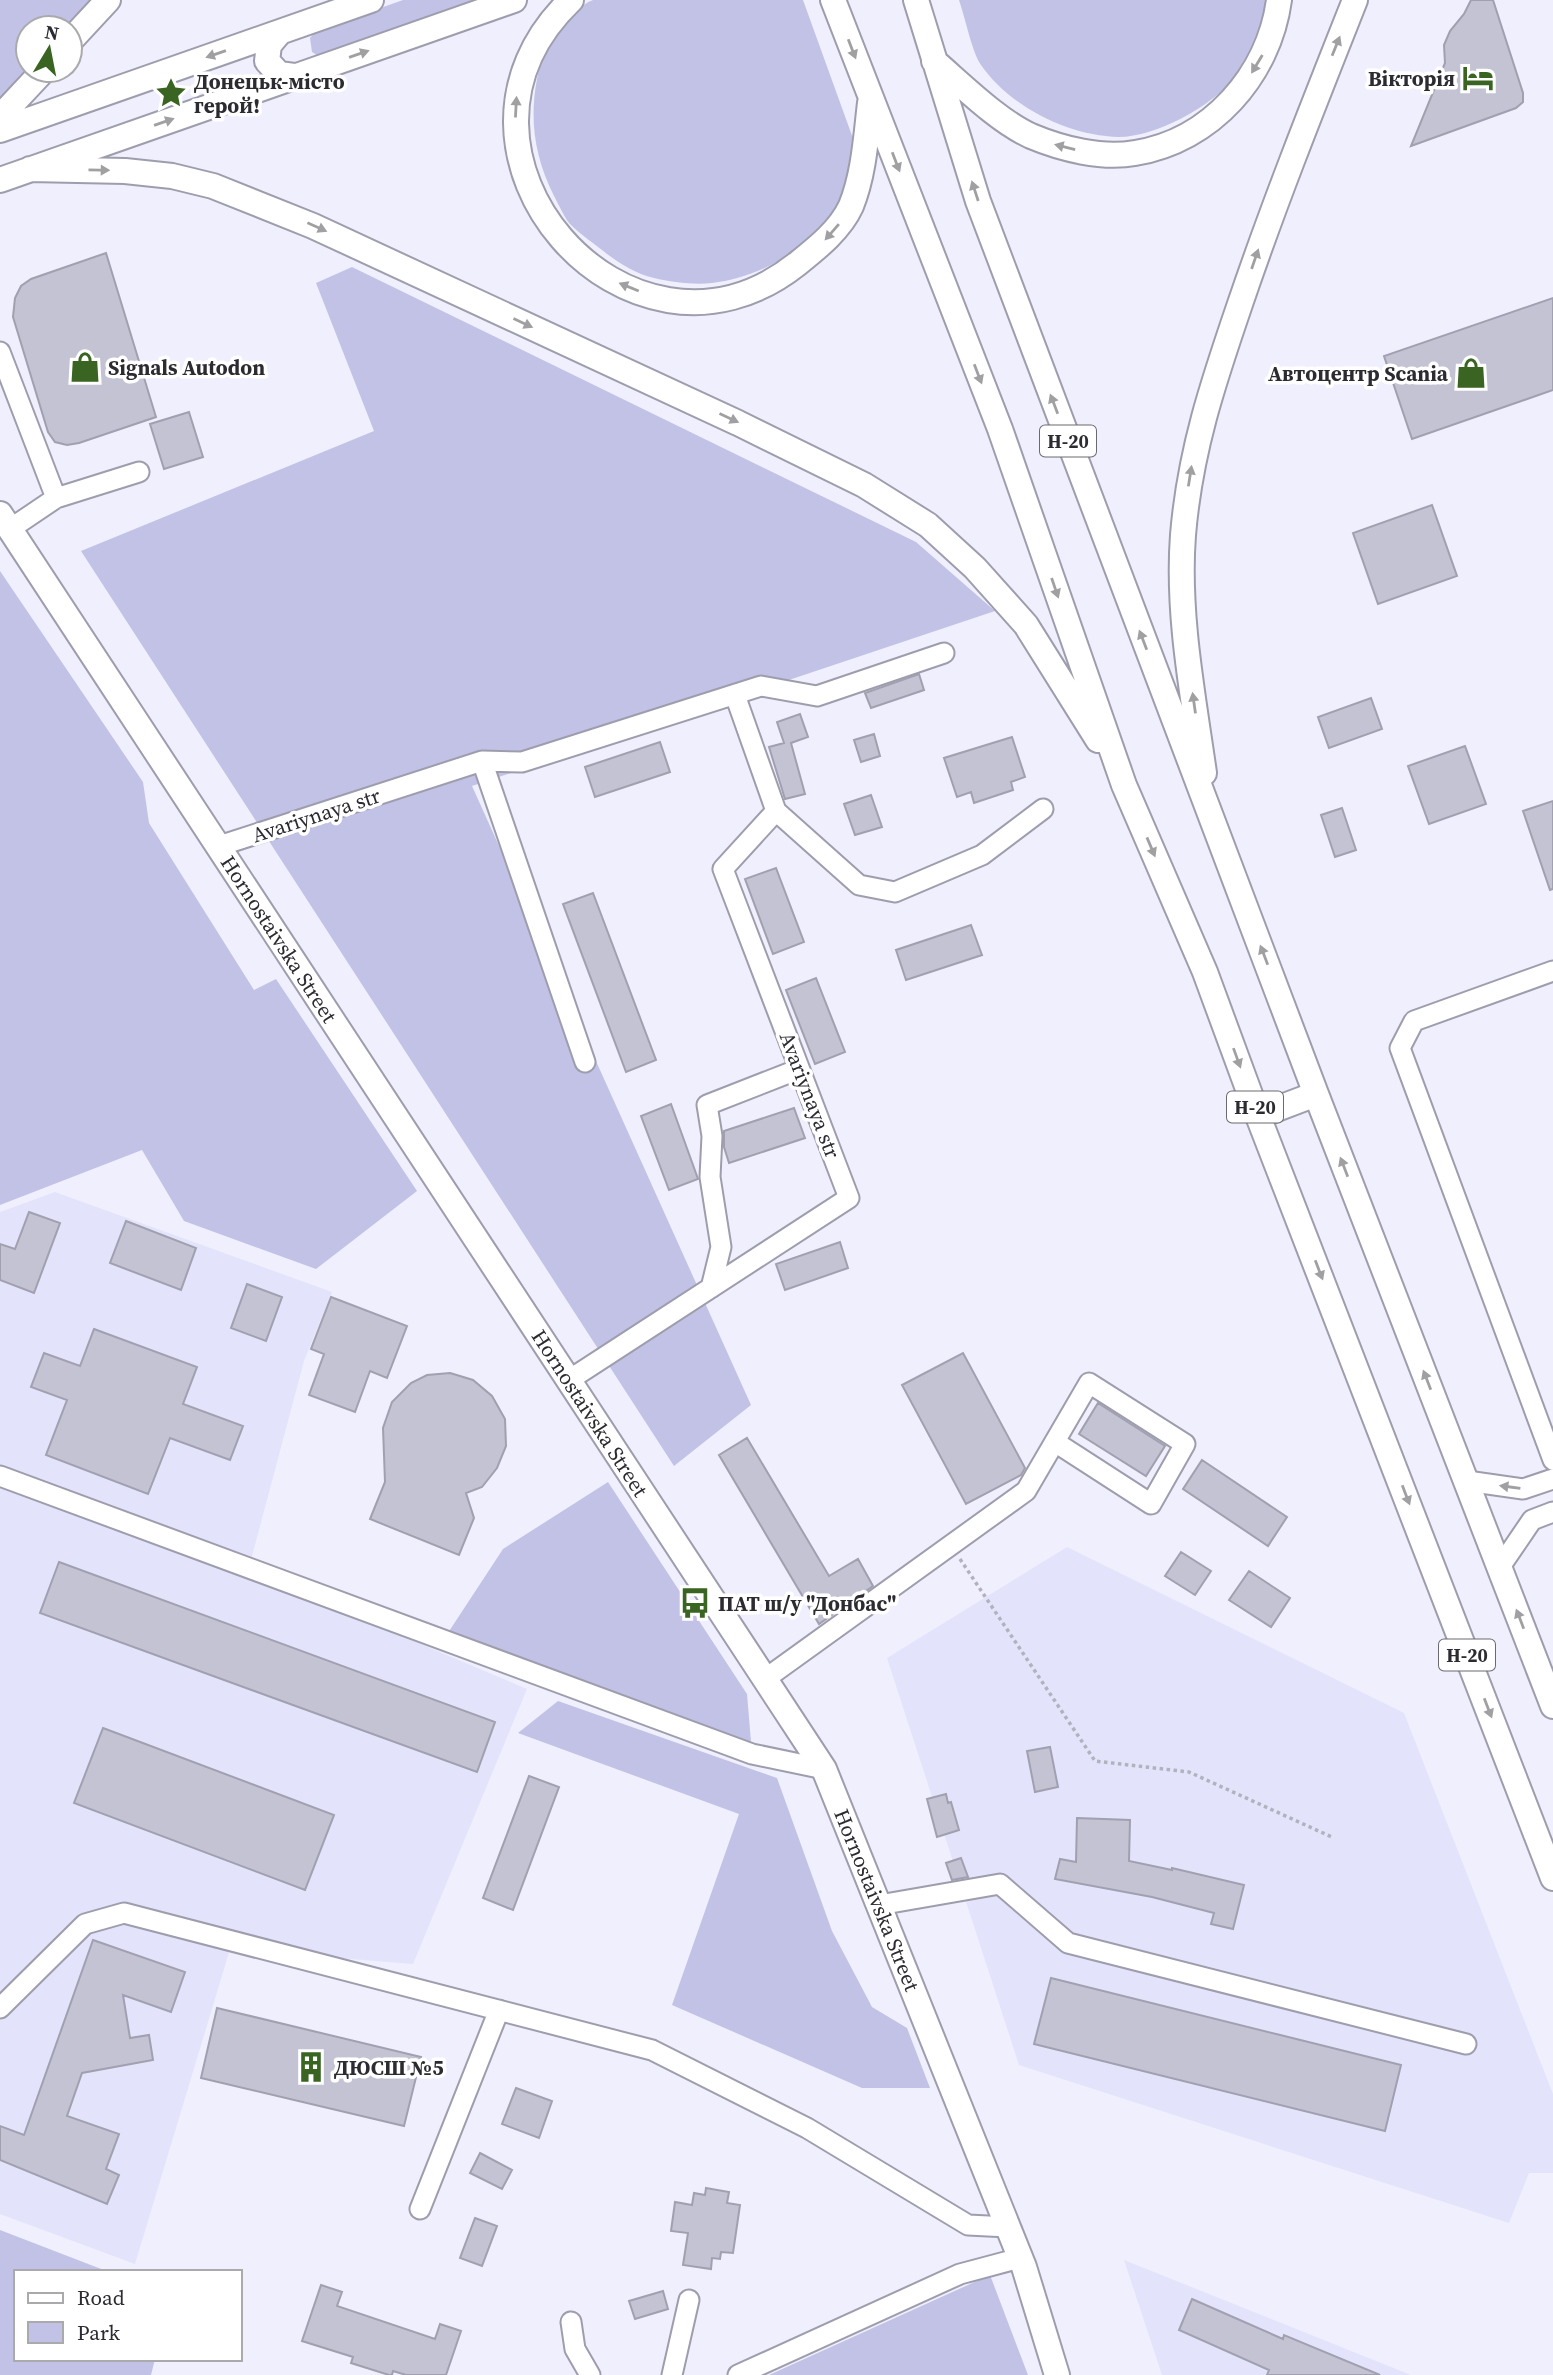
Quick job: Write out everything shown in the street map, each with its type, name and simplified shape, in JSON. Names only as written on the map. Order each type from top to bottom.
[{"type":"main road","points":[[84,26],[108,0]]},
{"type":"main road","points":[[0,130],[371,0]]},
{"type":"main road","points":[[0,180],[514,0]]},
{"type":"main road","points":[[571,0],[554,15],[524,70],[517,94],[516,117],[522,163],[529,188],[557,236],[590,265],[625,287],[659,298],[692,302],[725,300],[785,274],[833,233],[850,208],[861,175],[871,98]]},
{"type":"main road","name":"Н-20","points":[[832,0],[1000,429],[1124,785],[1205,972],[1258,1116],[1553,1878]]},
{"type":"main road","name":"Н-20","points":[[916,0],[978,201],[1316,1094],[1553,1706]]},
{"type":"main road","points":[[934,60],[987,107],[1029,135],[1065,148],[1103,154],[1135,153],[1168,144],[1199,128],[1226,108],[1263,55],[1279,0]]},
{"type":"main road","points":[[1211,819],[1189,670],[1182,601],[1183,537],[1191,472],[1206,405],[1275,200],[1354,0]]},
{"type":"main road","points":[[280,32],[269,45],[267,61],[279,74],[294,76]]},
{"type":"main road","points":[[0,117],[31,84]]},
{"type":"main road","points":[[30,169],[125,171],[172,176],[213,186],[326,231],[738,423],[864,485],[928,525],[975,568],[1026,625],[1124,785]]},
{"type":"main road","name":"Hornostaivska Street","points":[[5,521],[824,1769],[1020,2258],[1057,2375]]},
{"type":"main road","points":[[1258,1116],[1316,1094]]},
{"type":"street","points":[[0,352],[56,498]]},
{"type":"street","points":[[5,521],[56,498],[139,472]]},
{"type":"street","name":"Avariynaya str","points":[[219,846],[482,761],[522,762],[761,687],[817,696],[944,653]]},
{"type":"street","points":[[735,695],[776,811],[859,886],[895,892],[982,855],[1043,809]]},
{"type":"street","points":[[482,761],[585,1062]]},
{"type":"street","name":"Avariynaya str","points":[[569,1380],[849,1198],[723,869],[776,811]]},
{"type":"street","points":[[1553,971],[1414,1021],[1400,1048],[1553,1460]]},
{"type":"street","points":[[711,1288],[721,1247],[710,1177],[712,1136],[707,1105],[799,1069]]},
{"type":"street","points":[[765,1679],[1026,1491],[1089,1384],[1185,1444],[1151,1504],[1055,1442]]},
{"type":"street","points":[[0,1476],[752,1754],[824,1769]]},
{"type":"street","points":[[1466,1481],[1523,1489],[1553,1479]]},
{"type":"street","points":[[1500,1567],[1532,1520],[1553,1512]]},
{"type":"street","points":[[879,1905],[1000,1884],[1068,1943],[1466,2044]]},
{"type":"street","points":[[0,2008],[85,1924],[124,1913],[652,2050],[807,2128],[968,2225],[1008,2227]]},
{"type":"street","points":[[420,2208],[499,2010]]},
{"type":"street","points":[[738,2375],[960,2274],[1020,2258]]},
{"type":"street","points":[[672,2375],[689,2300]]},
{"type":"street","points":[[571,2322],[575,2348],[590,2375]]},
{"type":"path","points":[[951,1545],[1095,1761],[1189,1772],[1334,1838]]},
{"type":"shaded area","points":[[55,1192],[332,1292],[304,1361],[248,1571],[527,1689],[413,1964],[230,1949],[135,2264],[0,2214],[0,1212]]},
{"type":"shaded area","points":[[1067,1547],[1404,1713],[1553,2094],[1553,2173],[1529,2173],[1509,2223],[1019,2065],[887,1658]]},
{"type":"shaded area","points":[[1124,2260],[1411,2375],[1162,2375]]},
{"type":"green space","points":[[0,0],[96,0],[83,14],[14,14],[15,84],[0,99]]},
{"type":"green space","points":[[403,0],[490,0],[320,57],[312,52],[310,38],[316,31]]},
{"type":"green space","points":[[593,0],[803,0],[855,144],[848,183],[843,195],[833,213],[805,243],[770,265],[731,280],[712,283],[675,282],[647,276],[623,265],[570,224],[542,168],[535,139],[535,95],[544,57],[557,33],[574,12]]},
{"type":"green space","points":[[959,0],[1269,0],[1252,50],[1235,77],[1213,99],[1166,126],[1133,136],[1119,137],[1061,125],[1024,106],[1008,94],[981,65]]},
{"type":"green space","points":[[352,267],[916,542],[995,611],[472,786],[751,1405],[674,1466],[81,551],[374,431],[316,283]]},
{"type":"green space","points":[[0,571],[143,782],[149,823],[254,990],[276,979],[417,1191],[316,1269],[184,1221],[142,1150],[0,1205]]},
{"type":"green space","points":[[608,1482],[747,1694],[752,1754],[442,1642],[503,1549]]},
{"type":"green space","points":[[558,1701],[777,1778],[832,1931],[872,2007],[907,2028],[930,2088],[862,2088],[672,2005],[739,1814],[518,1733]]},
{"type":"green space","points":[[0,2230],[104,2270],[14,2270],[14,2361],[154,2361],[151,2375],[0,2375]]},
{"type":"green space","points":[[990,2275],[1028,2375],[769,2375]]},
{"type":"building","name":"Вікторія","points":[[1471,0],[1493,0],[1523,93],[1523,102],[1516,108],[1411,146],[1445,63],[1444,45]]},
{"type":"building","name":"Signals Autodon","points":[[106,253],[156,417],[67,445],[55,442],[48,432],[13,317],[15,298],[21,286],[31,279]]},
{"type":"building","name":"Автоцентр Scania","points":[[1553,298],[1553,390],[1412,439],[1384,356]]},
{"type":"building","points":[[189,412],[203,457],[164,469],[150,424]]},
{"type":"building","points":[[1432,505],[1457,576],[1378,604],[1353,533]]},
{"type":"building","points":[[919,674],[924,690],[871,708],[865,693]]},
{"type":"building","points":[[1371,698],[1382,729],[1329,748],[1318,717]]},
{"type":"building","points":[[800,714],[808,737],[791,743],[805,794],[785,799],[769,747],[784,743],[777,722]]},
{"type":"building","points":[[874,734],[880,756],[861,762],[854,740]]},
{"type":"building","points":[[1012,737],[1025,777],[1011,782],[1013,790],[974,803],[971,792],[957,797],[944,758]]},
{"type":"building","points":[[660,742],[670,772],[595,797],[585,767]]},
{"type":"building","points":[[1465,746],[1486,804],[1429,824],[1408,766]]},
{"type":"building","points":[[871,795],[882,827],[855,835],[844,804]]},
{"type":"building","points":[[1553,801],[1553,889],[1550,890],[1523,811]]},
{"type":"building","points":[[1342,808],[1356,850],[1335,857],[1321,815]]},
{"type":"building","points":[[776,868],[804,942],[773,954],[745,879]]},
{"type":"building","points":[[593,893],[656,1060],[626,1072],[563,904]]},
{"type":"building","points":[[971,925],[982,955],[906,980],[896,950]]},
{"type":"building","points":[[816,978],[845,1052],[815,1064],[786,990]]},
{"type":"building","points":[[671,1104],[698,1179],[669,1190],[641,1116]]},
{"type":"building","points":[[794,1108],[805,1138],[729,1163],[724,1147],[724,1131]]},
{"type":"building","points":[[29,1212],[60,1223],[34,1293],[0,1280],[0,1244],[15,1249]]},
{"type":"building","points":[[126,1221],[196,1248],[181,1290],[110,1263]]},
{"type":"building","points":[[840,1242],[848,1268],[785,1290],[776,1264]]},
{"type":"building","points":[[247,1284],[282,1297],[266,1341],[231,1328]]},
{"type":"building","points":[[331,1297],[407,1326],[387,1378],[370,1371],[355,1412],[309,1395],[324,1354],[311,1349]]},
{"type":"building","points":[[94,1329],[197,1367],[183,1404],[243,1426],[230,1460],[170,1438],[148,1494],[46,1455],[67,1400],[31,1387],[44,1353],[80,1366]]},
{"type":"building","points":[[963,1353],[1025,1468],[1021,1475],[966,1504],[902,1385]]},
{"type":"building","points":[[450,1373],[473,1380],[492,1396],[505,1419],[506,1446],[497,1468],[482,1487],[466,1493],[474,1518],[459,1555],[370,1519],[385,1482],[383,1428],[392,1402],[411,1383],[427,1375]]},
{"type":"building","points":[[1098,1403],[1165,1446],[1146,1476],[1079,1434]]},
{"type":"building","points":[[747,1438],[829,1576],[858,1559],[873,1586],[819,1624],[719,1455]]},
{"type":"building","points":[[1202,1460],[1287,1517],[1268,1546],[1183,1489]]},
{"type":"building","points":[[1181,1552],[1211,1571],[1195,1595],[1165,1576]]},
{"type":"building","points":[[59,1562],[495,1722],[477,1772],[40,1613]]},
{"type":"building","points":[[1249,1571],[1290,1598],[1271,1627],[1229,1600]]},
{"type":"building","points":[[103,1728],[334,1815],[305,1890],[74,1803]]},
{"type":"building","points":[[1050,1747],[1058,1787],[1035,1792],[1027,1751]]},
{"type":"building","points":[[529,1776],[559,1787],[513,1910],[483,1898]]},
{"type":"building","points":[[946,1794],[959,1830],[937,1837],[927,1799]]},
{"type":"building","points":[[1077,1818],[1130,1820],[1129,1861],[1244,1885],[1233,1929],[1211,1924],[1214,1913],[1152,1897],[1055,1879],[1060,1859],[1076,1862]]},
{"type":"building","points":[[961,1858],[968,1877],[952,1880],[946,1863]]},
{"type":"building","points":[[93,1940],[185,1972],[171,2012],[123,1995],[130,2038],[149,2035],[153,2060],[82,2073],[67,2116],[119,2134],[106,2169],[119,2175],[107,2204],[0,2160],[0,2126],[24,2135]]},
{"type":"building","points":[[1051,1978],[1401,2065],[1385,2131],[1034,2044]]},
{"type":"building","name":"ДЮСШ №5","points":[[217,2008],[421,2057],[404,2126],[201,2078]]},
{"type":"building","points":[[516,2088],[552,2101],[539,2138],[502,2124]]},
{"type":"building","points":[[480,2153],[512,2170],[502,2189],[470,2173]]},
{"type":"building","points":[[706,2188],[729,2192],[727,2203],[740,2205],[733,2253],[721,2252],[720,2259],[712,2258],[711,2269],[683,2265],[688,2233],[671,2231],[675,2202],[692,2205],[694,2193],[705,2195]]},
{"type":"building","points":[[475,2218],[497,2226],[482,2266],[460,2258]]},
{"type":"building","points":[[321,2285],[342,2292],[337,2306],[435,2339],[440,2324],[461,2331],[446,2375],[406,2375],[393,2371],[392,2375],[389,2375],[351,2363],[353,2357],[302,2341]]},
{"type":"building","points":[[663,2291],[668,2309],[635,2319],[629,2301]]},
{"type":"building","points":[[1192,2299],[1283,2339],[1284,2335],[1380,2375],[1267,2375],[1269,2370],[1179,2330]]},
{"type":"place","name":"Вікторія","points":[[1478,78]]},
{"type":"place","name":"Донецьк-місто герой!","points":[[171,93]]},
{"type":"place","name":"Signals Autodon","points":[[85,367]]},
{"type":"place","name":"Автоцентр Scania","points":[[1471,373]]},
{"type":"place","name":"ПАТ ш/у \"Донбас\"","points":[[695,1603]]},
{"type":"place","name":"ДЮСШ №5","points":[[311,2067]]}]
